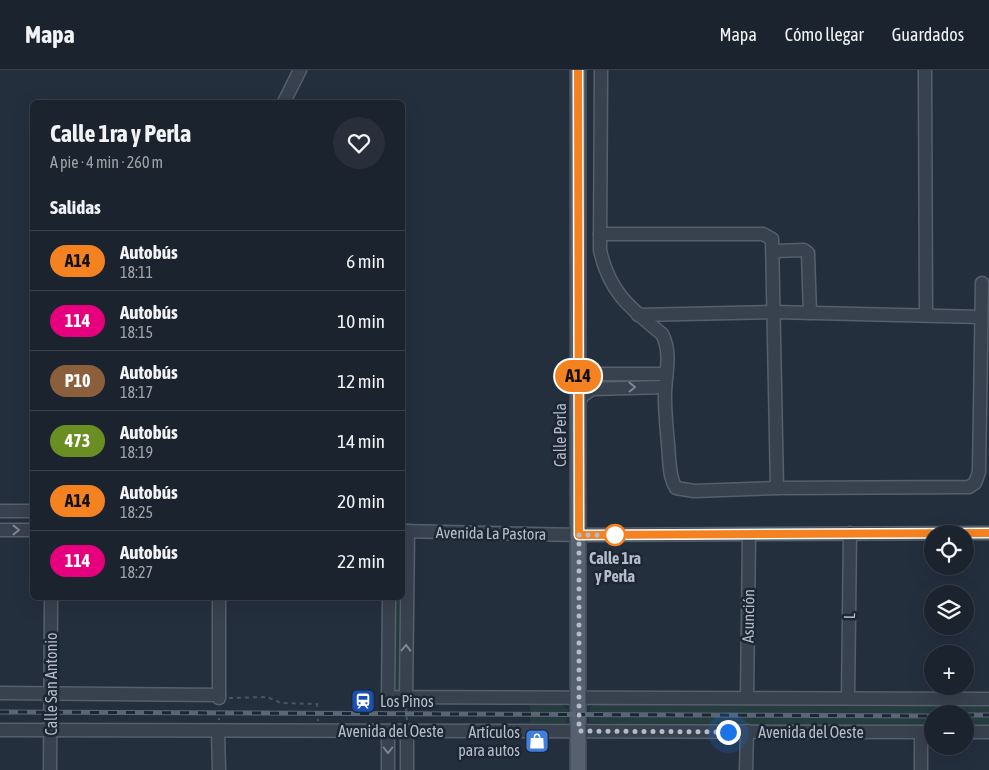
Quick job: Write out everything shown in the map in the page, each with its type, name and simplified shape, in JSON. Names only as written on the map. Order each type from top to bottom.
[{"type":"main road","name":"Calle Perla","points":[[578,70],[578,770]]},
{"type":"street","points":[[285,100],[300,70]]},
{"type":"street","points":[[601,70],[600,250],[608,276],[619,296],[638,315],[662,334],[666,341],[668,354],[665,380],[671,476],[676,488],[694,491],[777,488],[964,487],[975,483],[979,472],[982,283]]},
{"type":"street","points":[[925,70],[926,314]]},
{"type":"street","points":[[600,234],[762,234],[772,239],[774,251],[777,488]]},
{"type":"street","points":[[774,251],[804,250],[808,253],[810,313]]},
{"type":"street","points":[[638,315],[774,312],[926,314],[981,317]]},
{"type":"street","points":[[578,358],[584,367],[598,374],[665,380]]},
{"type":"street","points":[[577,409],[582,396],[592,389],[665,380]]},
{"type":"street","points":[[0,511],[30,511]]},
{"type":"street","points":[[0,530],[30,530]]},
{"type":"street","points":[[405,531],[406,697]]},
{"type":"street","name":"Avenida La Pastora","points":[[405,531],[579,535],[989,533]]},
{"type":"street","name":"L","points":[[848,698],[850,533]]},
{"type":"street","name":"Asunción","points":[[747,698],[749,535]]},
{"type":"street","name":"Calle San Antonio","points":[[50,770],[51,600]]},
{"type":"street","points":[[0,693],[219,697],[219,600]]},
{"type":"street","name":"Avenida del Oeste","points":[[389,600],[388,697],[989,699]]},
{"type":"street","name":"Avenida del Oeste","points":[[0,730],[924,732]]},
{"type":"street","points":[[218,730],[219,770]]},
{"type":"street","points":[[388,731],[388,770]]},
{"type":"street","points":[[406,770],[407,731]]},
{"type":"street","points":[[746,770],[747,732]]},
{"type":"street","points":[[974,732],[989,732]]},
{"type":"street","points":[[921,770],[924,751]]},
{"type":"path","points":[[218,730],[219,697],[267,697],[281,703],[317,704],[317,731]]},
{"type":"path","points":[[406,697],[407,731]]},
{"type":"green space","points":[[393,600],[400,600],[399,689],[392,689]]},
{"type":"green space","points":[[989,700],[989,727],[974,727],[974,705],[924,705],[924,727],[615,724],[589,722],[590,707],[594,704]]},
{"type":"green space","points":[[530,703],[560,704],[568,710],[566,723],[530,723]]},
{"type":"railway","points":[[0,712],[924,716]]},
{"type":"railway","points":[[974,715],[989,715]]},
{"type":"bus line","name":"A14","points":[[578,70],[577,409],[579,535],[989,533]]},
{"type":"place","name":"Calle 1ra y Perla","points":[[615,535]]},
{"type":"place","name":"Los Pinos","points":[[363,701]]},
{"type":"place","name":"Artículos para autos","points":[[537,741]]},
{"type":"route","points":[[615,535],[579,535],[579,731],[728,732]]}]
